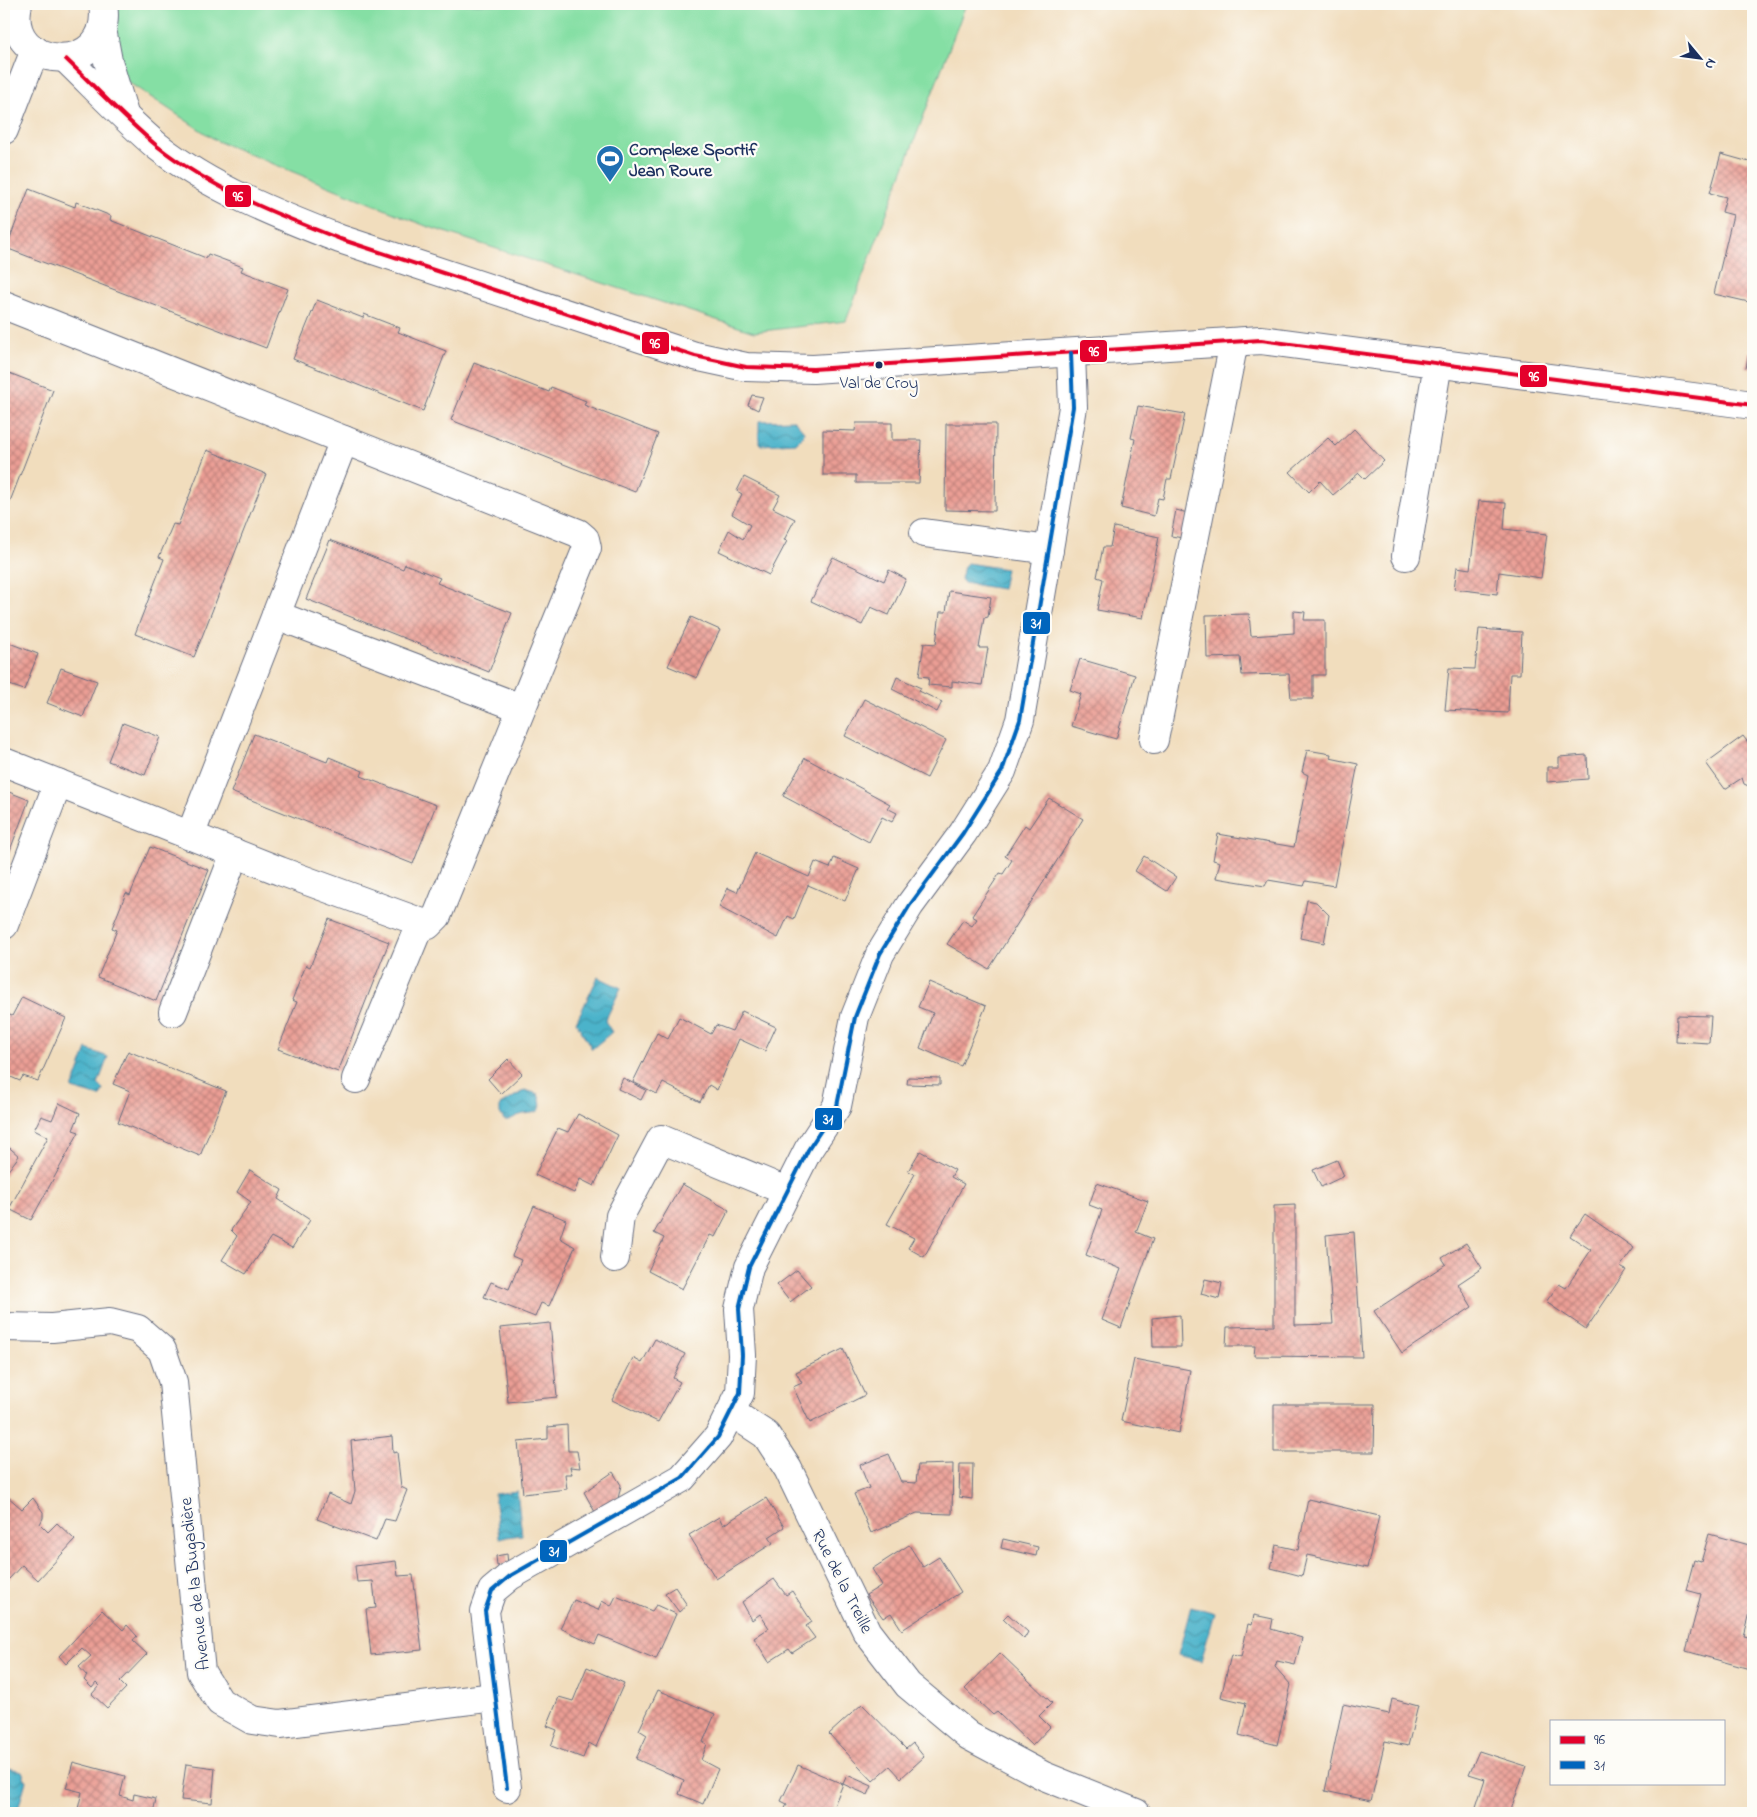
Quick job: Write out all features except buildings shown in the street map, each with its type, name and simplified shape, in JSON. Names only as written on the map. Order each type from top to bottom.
[{"type":"street","points":[[13,10],[25,41],[35,50],[54,58],[78,55],[88,49],[96,40],[103,16]]},
{"type":"street","points":[[103,16],[108,61],[126,118]]},
{"type":"street","points":[[4,130],[35,50]]},
{"type":"street","points":[[66,58],[126,118],[158,146],[191,170],[290,220],[340,240],[695,356],[746,367],[813,369],[1261,340],[1753,405]]},
{"type":"street","points":[[4,305],[578,533],[585,540],[586,548],[437,916],[428,925],[420,924],[190,836],[4,762]]},
{"type":"street","points":[[1154,740],[1234,342]]},
{"type":"street","points":[[507,1788],[494,1698],[485,1611],[492,1591],[510,1576],[682,1478],[718,1437],[740,1393],[742,1355],[739,1308],[749,1267],[808,1150],[837,1106],[855,1017],[880,954],[910,905],[963,833],[1002,771],[1020,720],[1073,407],[1071,353]]},
{"type":"street","points":[[1406,556],[1438,364]]},
{"type":"street","points":[[190,836],[344,440]]},
{"type":"street","points":[[924,533],[1049,550]]},
{"type":"street","points":[[276,615],[522,708]]},
{"type":"street","points":[[4,925],[58,783]]},
{"type":"street","points":[[173,1012],[235,853]]},
{"type":"street","points":[[356,1079],[420,924]]},
{"type":"street","points":[[615,1258],[620,1216],[661,1139],[786,1191]]},
{"type":"street","name":"Avenue de la Bugadière","points":[[4,1327],[52,1328],[110,1322],[138,1329],[162,1350],[173,1382],[201,1672],[220,1702],[252,1720],[280,1724],[494,1698]]},
{"type":"street","name":"Rue de la Treille","points":[[731,1412],[766,1435],[788,1469],[866,1632],[908,1685],[970,1736],[1044,1776],[1136,1813]]},
{"type":"green space","name":"Complexe Sportif Jean Roure","points":[[99,4],[966,4],[846,321],[754,332],[426,226],[217,141],[119,76]]},
{"type":"water","points":[[794,420],[804,431],[803,436],[796,443],[761,445],[759,443],[759,421]]},
{"type":"water","points":[[967,563],[1006,569],[1002,589],[964,583],[961,579],[964,566]]},
{"type":"water","points":[[598,977],[621,988],[605,1021],[612,1032],[592,1049],[576,1022]]},
{"type":"water","points":[[87,1049],[108,1057],[98,1084],[103,1089],[100,1097],[72,1089]]},
{"type":"water","points":[[525,1090],[538,1094],[541,1106],[539,1110],[504,1120],[500,1113],[500,1105]]},
{"type":"water","points":[[517,1491],[522,1535],[499,1538],[494,1494]]},
{"type":"water","points":[[1191,1606],[1215,1613],[1201,1661],[1178,1655]]},
{"type":"water","points":[[5,1767],[22,1771],[26,1781],[17,1813],[4,1813]]},
{"type":"transit line","name":"96","points":[[66,59],[157,146],[199,175],[269,210],[340,239],[695,356],[746,367],[813,369],[1261,340],[1753,405]]},
{"type":"transit line","name":"31","points":[[507,1788],[485,1611],[492,1591],[510,1576],[682,1478],[718,1437],[740,1393],[742,1355],[739,1309],[749,1267],[808,1150],[837,1106],[855,1017],[880,954],[910,905],[963,833],[1002,771],[1020,720],[1073,407],[1071,353]]},
{"type":"place","name":"Complexe Sportif Jean Roure","points":[[610,183]]},
{"type":"place","name":"Val de Croy","points":[[879,365]]}]
